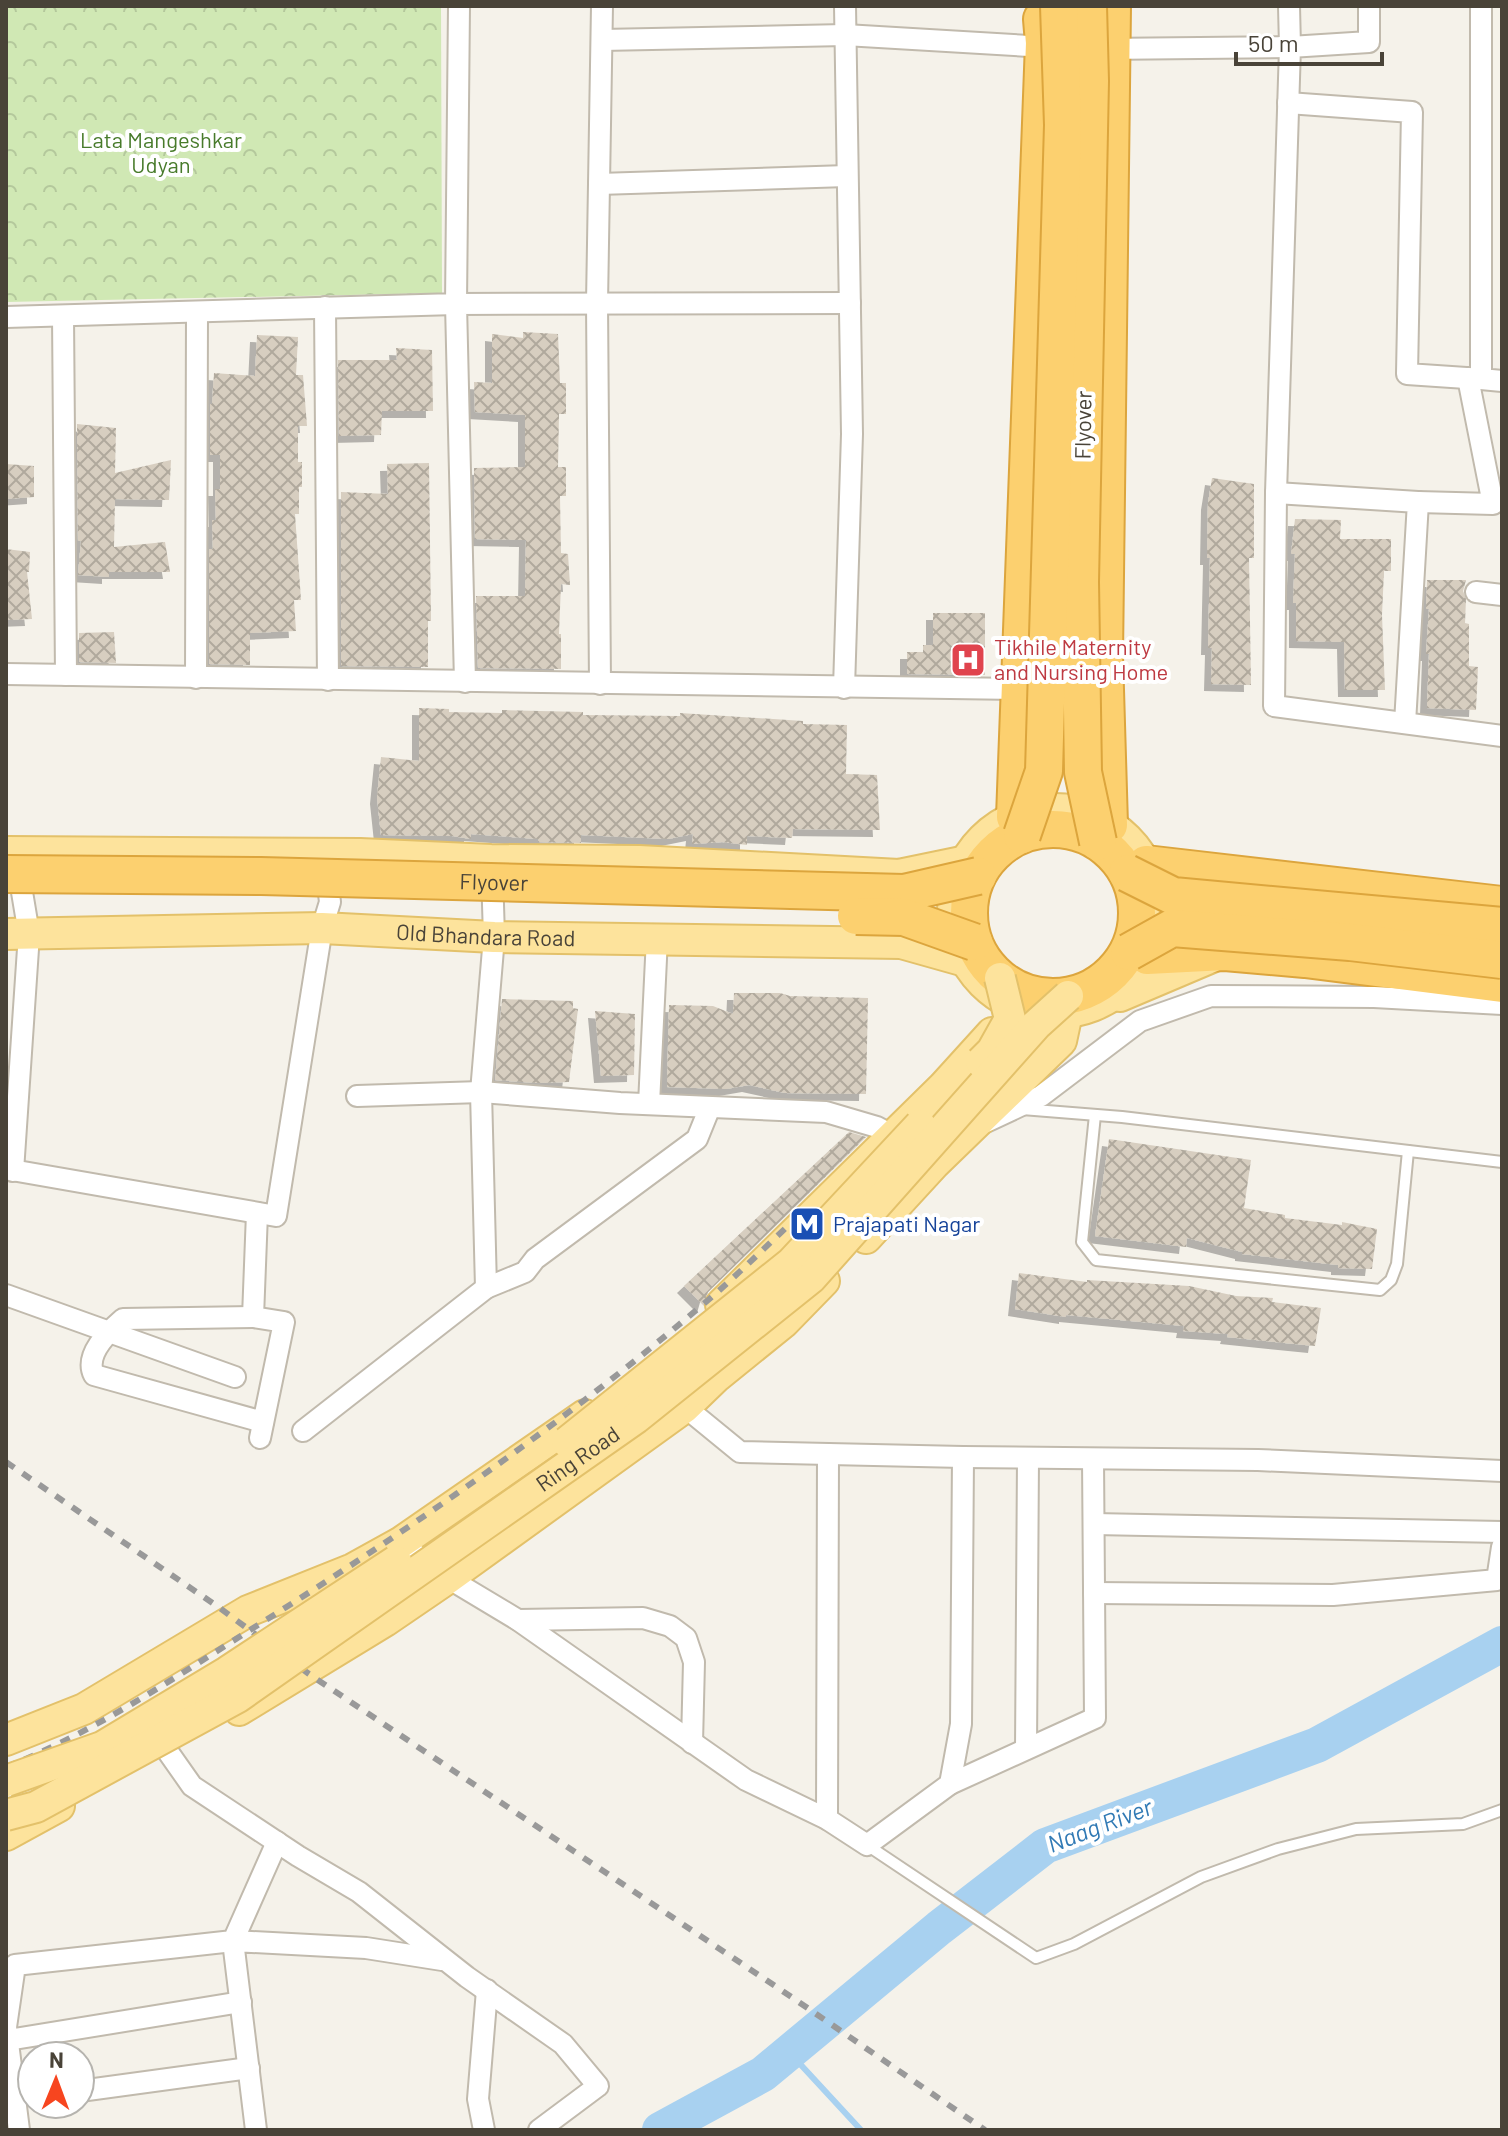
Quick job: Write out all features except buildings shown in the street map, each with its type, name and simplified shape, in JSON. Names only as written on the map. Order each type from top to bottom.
[{"type":"highway","points":[[1042,6],[1044,43],[1020,689],[1019,826],[997,852],[972,869],[970,952],[985,962],[998,986],[1044,997],[1066,1016],[1093,988],[1172,928],[1350,942],[1502,960]]},
{"type":"highway","name":"Flyover","points":[[1019,826],[1044,771],[1063,125],[1059,6]]},
{"type":"highway","name":"Flyover","points":[[1088,6],[1090,96],[1080,582],[1083,772],[1104,833]]},
{"type":"highway","points":[[1112,6],[1104,833],[1115,855],[1173,896],[1502,926]]},
{"type":"highway","points":[[1019,826],[1104,833]]},
{"type":"highway","name":"Flyover","points":[[9,860],[261,876],[904,893],[972,869]]},
{"type":"highway","points":[[1137,868],[1502,905]]},
{"type":"highway","points":[[1137,868],[1138,954]]},
{"type":"highway","points":[[1381,969],[1387,893]]},
{"type":"highway","name":"Flyover","points":[[6,898],[267,899],[904,917],[970,952]]},
{"type":"highway","points":[[1138,954],[1225,952],[1502,984]]},
{"type":"main road","points":[[9,860],[360,854],[491,860],[639,861],[899,875],[972,869]]},
{"type":"main road","name":"Old Bhandara Road","points":[[17,934],[322,928],[494,937],[901,943],[970,952]]},
{"type":"main road","points":[[6,1831],[270,1693],[448,1578],[685,1407],[716,1377],[784,1322],[969,1130],[1066,1016],[1225,952]]},
{"type":"main road","name":"Ring Road","points":[[6,1740],[84,1709],[248,1611],[353,1569],[400,1543],[627,1386],[687,1339],[943,1087],[1000,1022],[998,986]]},
{"type":"main road","name":"Ring Road","points":[[6,1781],[102,1747],[227,1672],[440,1533],[576,1436],[791,1263],[992,1051],[1010,1019],[998,986]]},
{"type":"main road","name":"Ring Road","points":[[6,1831],[36,1807],[238,1697],[636,1418],[811,1278],[1036,1025],[1066,1016]]},
{"type":"street","points":[[459,6],[456,304],[465,682]]},
{"type":"street","points":[[600,684],[597,303],[602,6]]},
{"type":"street","points":[[844,688],[852,434],[845,6]]},
{"type":"street","points":[[1289,6],[1276,493],[1274,706],[1502,736]]},
{"type":"street","points":[[602,40],[845,35],[1029,46],[1044,43],[1112,50],[1290,47],[1369,42],[1369,6]]},
{"type":"street","points":[[1276,493],[1493,504],[1484,379],[1481,6]]},
{"type":"street","points":[[1288,103],[1412,112],[1407,374],[1484,379]]},
{"type":"street","points":[[599,184],[847,176]]},
{"type":"street","points":[[6,317],[456,304],[850,303]]},
{"type":"street","points":[[325,307],[328,680]]},
{"type":"street","points":[[196,678],[197,313]]},
{"type":"street","points":[[63,316],[66,675]]},
{"type":"street","points":[[1405,723],[1418,502]]},
{"type":"street","points":[[1476,592],[1502,595]]},
{"type":"street","points":[[6,674],[1020,689]]},
{"type":"street","points":[[9,860],[17,934],[10,1170],[276,1216],[322,928],[330,902],[324,855]]},
{"type":"street","points":[[486,1288],[481,1092],[494,937],[491,860]]},
{"type":"street","points":[[649,1104],[657,938]]},
{"type":"street","points":[[969,1130],[1041,1096],[1140,1021],[1211,996],[1374,997],[1502,1004]]},
{"type":"street","points":[[357,1096],[481,1092],[826,1112],[877,1127],[892,1135]]},
{"type":"street","points":[[303,1431],[486,1288],[525,1272],[535,1259],[697,1139],[710,1107]]},
{"type":"street","points":[[253,1317],[257,1213]]},
{"type":"street","points":[[6,1295],[235,1377]]},
{"type":"street","points":[[253,1317],[284,1322],[261,1430],[94,1375],[91,1361],[108,1333],[123,1319],[253,1317]]},
{"type":"street","points":[[685,1407],[740,1452],[1258,1460],[1502,1471]]},
{"type":"street","points":[[827,1819],[828,1454]]},
{"type":"street","points":[[950,1784],[961,1724],[963,1457]]},
{"type":"street","points":[[1026,1749],[1028,1458]]},
{"type":"street","points":[[400,1543],[448,1578],[518,1620],[746,1780],[827,1819],[867,1845],[950,1784],[1095,1718],[1093,1459]]},
{"type":"street","points":[[1094,1524],[1502,1532]]},
{"type":"street","points":[[1094,1593],[1333,1595],[1497,1580],[1502,1547]]},
{"type":"street","points":[[518,1620],[643,1618],[670,1626],[686,1638],[694,1662],[692,1743]]},
{"type":"street","points":[[166,1749],[192,1786],[359,1892],[446,1960],[563,2044],[598,2086],[539,2130]]},
{"type":"street","points":[[256,2130],[233,1941],[277,1842]]},
{"type":"street","points":[[16,2070],[6,2027],[15,1965],[233,1941],[366,1948],[446,1960]]},
{"type":"street","points":[[484,2130],[478,2099],[487,1990]]},
{"type":"street","points":[[8,2040],[241,2002]]},
{"type":"street","points":[[96,2089],[249,2068]]},
{"type":"lane","points":[[1016,1109],[1095,1115],[1502,1162]]},
{"type":"lane","points":[[1095,1115],[1082,1242],[1096,1260],[1380,1290],[1391,1280],[1397,1264],[1408,1151]]},
{"type":"lane","points":[[867,1845],[1036,1958],[1074,1944],[1201,1877],[1278,1849],[1356,1829],[1463,1824],[1502,1810]]},
{"type":"green space","name":"Lata Mangeshkar Udyan","points":[[6,6],[441,6],[442,293],[6,302]]},
{"type":"waterway","name":"Naag River","points":[[660,2130],[763,2074],[939,1928],[1045,1846],[1317,1745],[1502,1644]]},
{"type":"waterway","points":[[789,2052],[861,2130]]},
{"type":"railway","points":[[6,1767],[72,1737],[135,1702],[426,1515],[536,1437],[642,1355],[723,1287],[805,1210]]},
{"type":"railway","points":[[6,1462],[217,1606],[309,1674],[985,2130]]},
{"type":"place","name":"Tikhile Maternity and Nursing Home","points":[[968,660]]},
{"type":"place","name":"Prajapati Nagar","points":[[807,1224]]}]
